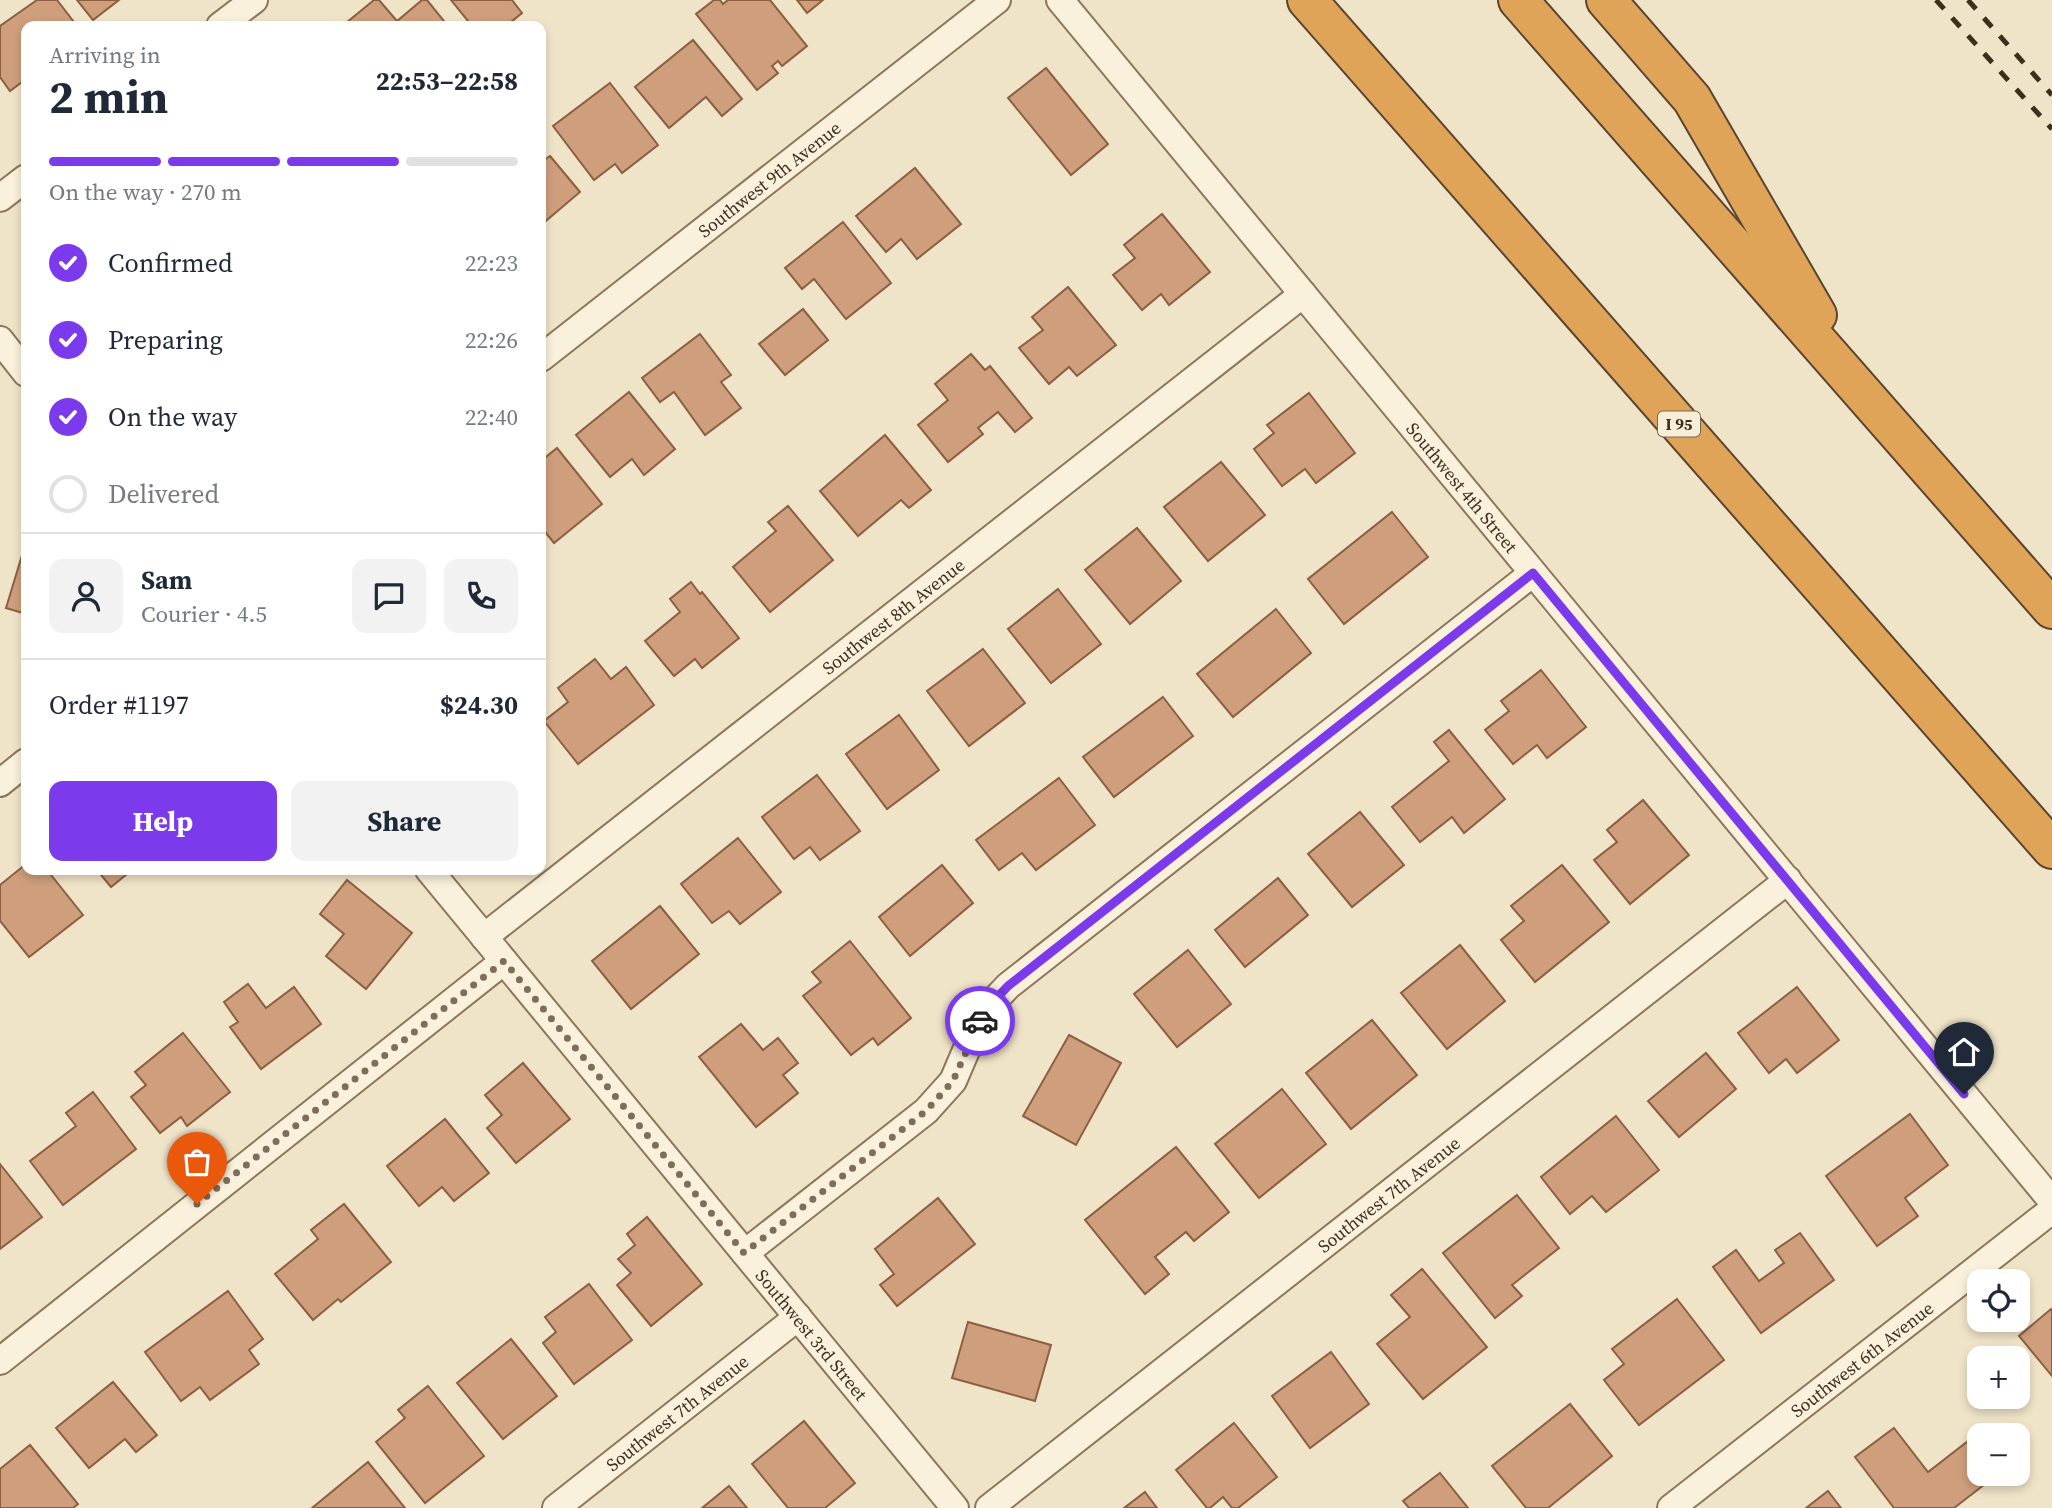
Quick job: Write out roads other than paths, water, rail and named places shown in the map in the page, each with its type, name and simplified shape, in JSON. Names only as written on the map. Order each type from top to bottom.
[{"type":"highway","name":"I 95","points":[[1307,0],[2052,849]]},
{"type":"highway","points":[[1517,0],[2052,609]]},
{"type":"highway","points":[[1606,0],[1692,99],[1860,390]]},
{"type":"street","points":[[227,21],[254,0]]},
{"type":"street","name":"Southwest 9th Avenue","points":[[546,354],[997,0]]},
{"type":"street","name":"Southwest 4th Street","points":[[1060,0],[2052,1201]]},
{"type":"street","points":[[0,198],[21,182]]},
{"type":"street","name":"Southwest 8th Avenue","points":[[484,937],[1303,294]]},
{"type":"street","points":[[0,340],[21,367]]},
{"type":"street","points":[[744,1253],[926,1111],[953,1081],[974,1032],[989,1006],[1008,986],[1533,573]]},
{"type":"street","points":[[0,783],[21,766]]},
{"type":"street","name":"Southwest 3rd Street","points":[[433,875],[955,1508]]},
{"type":"street","name":"Southwest 7th Avenue","points":[[989,1508],[1788,880]]},
{"type":"street","points":[[0,1361],[504,961]]},
{"type":"street","name":"Southwest 6th Avenue","points":[[1671,1508],[2052,1210]]},
{"type":"street","name":"Southwest 7th Avenue","points":[[556,1508],[798,1318]]},
{"type":"railway","points":[[1936,0],[2052,129]]},
{"type":"railway","points":[[1968,0],[2052,95]]}]
